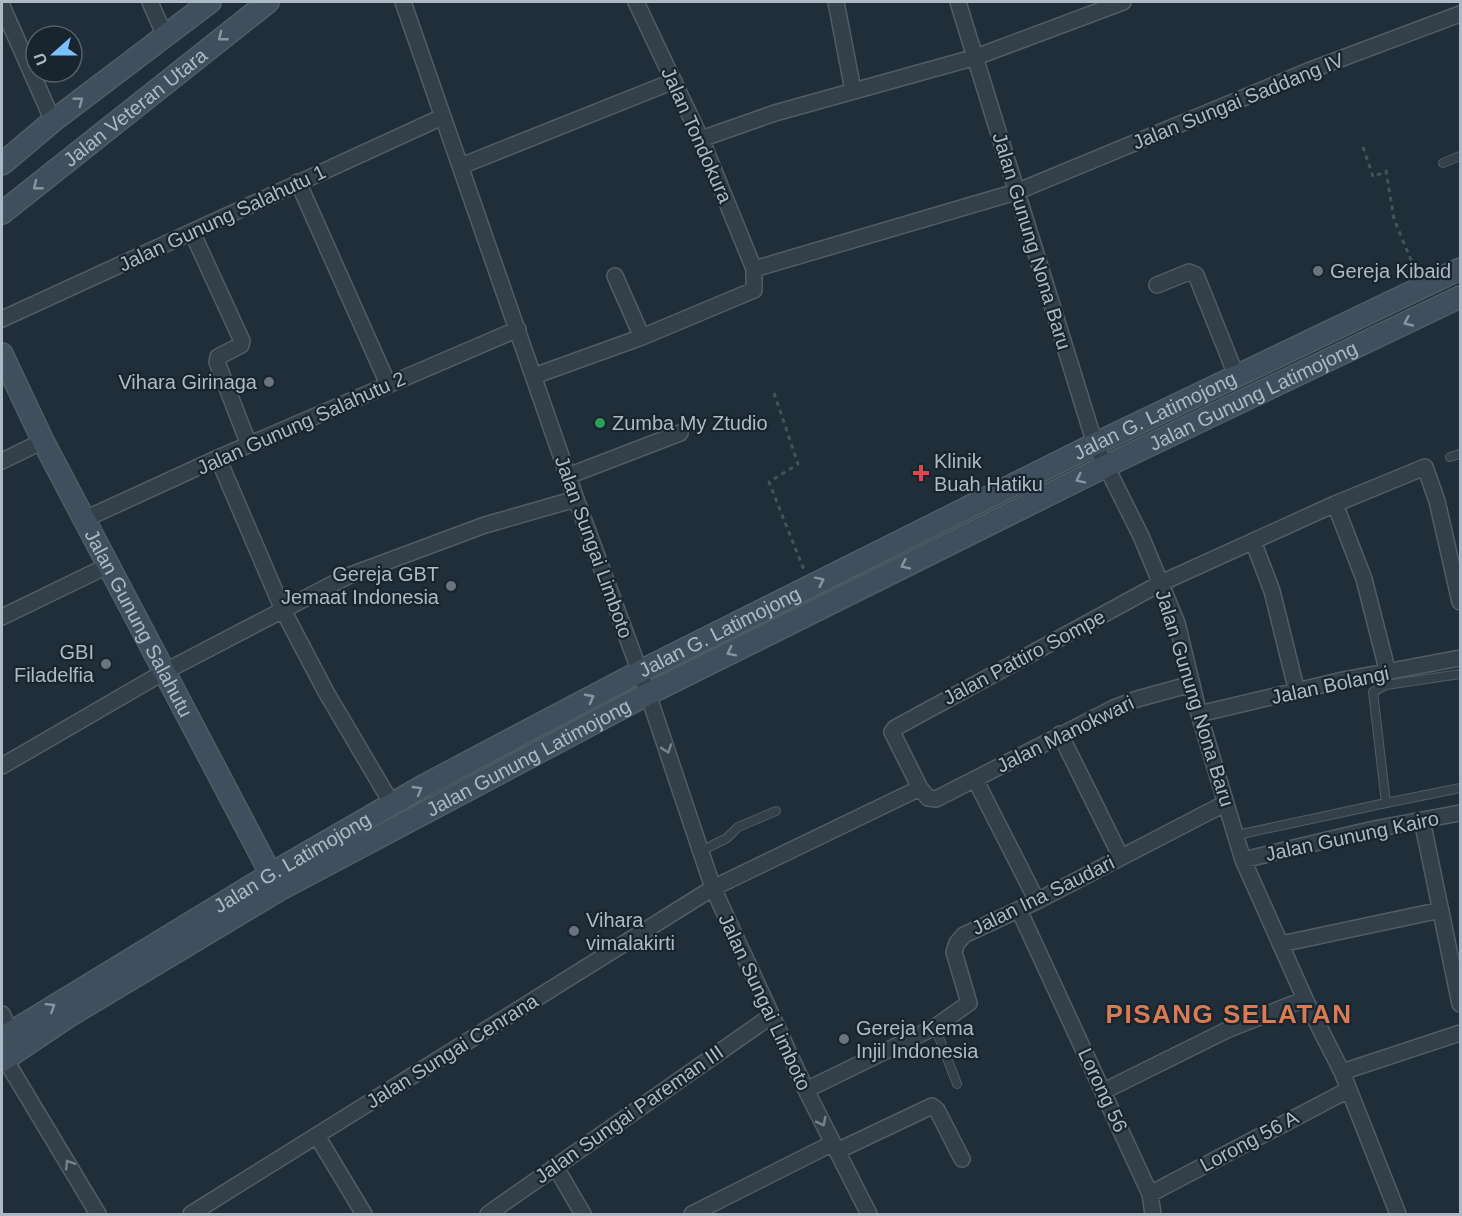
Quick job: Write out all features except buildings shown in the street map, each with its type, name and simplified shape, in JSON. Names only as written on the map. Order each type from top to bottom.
[{"type":"main road","name":"Jalan Veteran Utara","points":[[2,164],[53,121],[210,2]]},
{"type":"main road","name":"Jalan Veteran Utara","points":[[2,213],[254,6]]},
{"type":"main road","name":"Jalan G. Latimojong","points":[[275,882],[392,804],[639,672],[1095,444],[1461,269]]},
{"type":"main road","name":"Jalan Gunung Latimojong","points":[[6,1044],[275,882],[1106,466],[1461,297]]},
{"type":"main road","name":"Jalan Gunung Salahutu","points":[[2,354],[44,441],[275,882]]},
{"type":"street","points":[[150,2],[165,36]]},
{"type":"street","name":"Jalan Sungai Limboto","points":[[403,2],[576,499],[648,694],[713,888],[806,1090],[868,1215]]},
{"type":"street","name":"Jalan Tondokura","points":[[636,2],[701,139],[754,269]]},
{"type":"street","points":[[836,2],[853,90]]},
{"type":"street","name":"Jalan Gunung Nona Baru","points":[[958,2],[1095,444],[1161,583],[1176,623],[1199,714],[1243,860],[1305,999],[1342,1072],[1398,1215]]},
{"type":"street","points":[[701,139],[775,113],[976,57],[1123,2]]},
{"type":"street","points":[[2,6],[53,121]]},
{"type":"street","name":"Jalan Sungai Saddang IV","points":[[754,269],[1016,192],[1308,71],[1461,14]]},
{"type":"street","points":[[461,166],[674,81]]},
{"type":"street","name":"Jalan Gunung Salahutu 1","points":[[2,319],[442,117]]},
{"type":"street","points":[[298,182],[388,384]]},
{"type":"street","points":[[192,232],[242,341],[241,345],[219,357],[217,362],[249,445]]},
{"type":"street","points":[[534,376],[642,337],[745,296],[754,290],[754,269]]},
{"type":"street","points":[[1156,285],[1189,272],[1196,275],[1236,375]]},
{"type":"street","points":[[615,276],[642,337]]},
{"type":"street","name":"Jalan Gunung Salahutu 2","points":[[85,519],[218,458],[518,329]]},
{"type":"street","points":[[568,476],[680,433]]},
{"type":"street","points":[[2,461],[44,441]]},
{"type":"street","points":[[218,458],[283,610],[326,692],[392,804]]},
{"type":"street","name":"Jalan Pattiro Sompe","points":[[920,788],[892,732],[895,728],[1161,583],[1335,504],[1425,467],[1437,501],[1461,602]]},
{"type":"street","points":[[2,766],[164,672],[348,576],[485,525],[576,499]]},
{"type":"street","points":[[1335,504],[1364,579],[1388,673]]},
{"type":"street","points":[[1253,541],[1275,602],[1297,692]]},
{"type":"street","points":[[2,617],[109,565]]},
{"type":"street","name":"Jalan Bolangi","points":[[1199,714],[1461,658]]},
{"type":"street","name":"Jalan Manokwari","points":[[920,788],[928,798],[936,799],[1060,734],[1137,699],[1192,684]]},
{"type":"street","points":[[1060,734],[1120,857]]},
{"type":"street","points":[[975,778],[1037,902]]},
{"type":"street","points":[[713,888],[920,788]]},
{"type":"street","name":"Jalan Ina Saudari","points":[[806,1090],[935,1027],[969,1003],[954,952],[957,943],[964,935],[1037,902],[1226,804]]},
{"type":"street","name":"Jalan Gunung Kairo","points":[[1243,860],[1461,813]]},
{"type":"street","points":[[1422,820],[1461,1004]]},
{"type":"street","name":"Jalan Sungai Cenrana","points":[[191,1215],[713,888]]},
{"type":"street","name":"Lorong 56","points":[[1020,910],[1044,968],[1104,1090],[1150,1194],[1153,1215]]},
{"type":"street","points":[[1281,944],[1441,910]]},
{"type":"street","points":[[1104,1090],[1227,1030],[1305,999]]},
{"type":"street","name":"Jalan Sungai Pareman III","points":[[488,1215],[771,1016]]},
{"type":"street","points":[[1342,1072],[1461,1033]]},
{"type":"street","points":[[6,1044],[98,1215]]},
{"type":"street","name":"Lorong 56 A","points":[[1150,1194],[1348,1090]]},
{"type":"street","points":[[692,1215],[835,1147],[932,1106],[938,1110],[962,1159]]},
{"type":"street","points":[[317,1136],[364,1215]]},
{"type":"street","points":[[555,1166],[583,1215]]},
{"type":"lane","points":[[1443,163],[1461,156]]},
{"type":"lane","points":[[1450,457],[1461,454]]},
{"type":"lane","name":"Jalan Bolangi","points":[[1386,803],[1373,692],[1386,685],[1461,674]]},
{"type":"lane","points":[[1237,835],[1461,788]]},
{"type":"lane","points":[[701,851],[727,838],[738,827],[776,812]]},
{"type":"lane","points":[[935,1027],[957,1084]]},
{"type":"path","points":[[1363,147],[1373,177],[1386,171],[1394,219],[1423,287]]},
{"type":"path","points":[[774,393],[798,464],[769,482],[810,586]]},
{"type":"place","name":"Gereja Kibaid","points":[[1318,271]]},
{"type":"place","name":"Vihara Girinaga","points":[[269,382]]},
{"type":"place","name":"Zumba My Ztudio","points":[[600,423]]},
{"type":"place","name":"Klinik Buah Hatiku","points":[[921,473]]},
{"type":"place","name":"Gereja GBT Jemaat Indonesia","points":[[451,586]]},
{"type":"place","name":"GBI Filadelfia","points":[[106,664]]},
{"type":"place","name":"Vihara vimalakirti","points":[[574,931]]},
{"type":"place","name":"Gereja Kema Injil Indonesia","points":[[844,1039]]},
{"type":"district","name":"PISANG SELATAN","points":[[1229,1014]]}]
